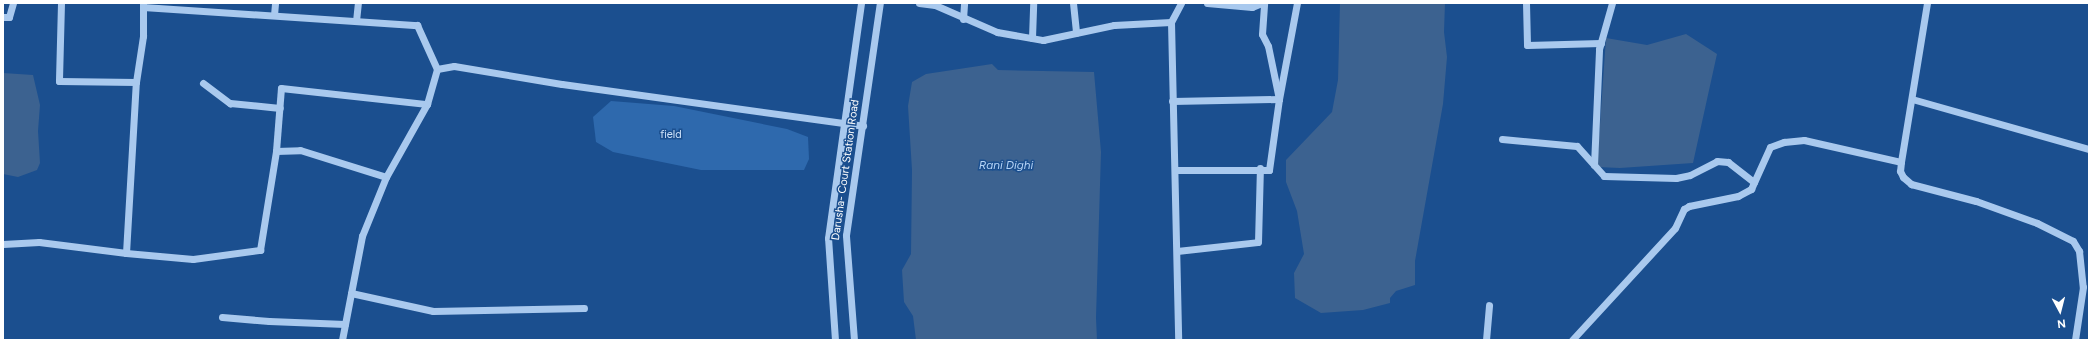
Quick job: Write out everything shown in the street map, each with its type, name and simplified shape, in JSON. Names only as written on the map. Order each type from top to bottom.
[{"type":"street","points":[[3,17],[9,18],[13,3]]},
{"type":"street","points":[[61,3],[59,81],[136,82]]},
{"type":"street","points":[[274,15],[275,3]]},
{"type":"street","points":[[356,21],[358,3]]},
{"type":"street","name":"Darusha- Court Station Road","points":[[835,340],[828,238],[842,124],[861,3]]},
{"type":"street","name":"Darusha- Court Station Road","points":[[854,340],[846,235],[880,3]]},
{"type":"street","points":[[919,3],[935,5],[963,19],[997,32],[1043,40],[1114,25],[1171,22]]},
{"type":"street","points":[[963,19],[964,3]]},
{"type":"street","points":[[1032,38],[1033,3]]},
{"type":"street","points":[[1072,3],[1076,33]]},
{"type":"street","points":[[1178,340],[1171,22],[1180,3]]},
{"type":"street","points":[[1207,3],[1252,7],[1263,3],[1262,34],[1268,46],[1278,99]]},
{"type":"street","points":[[1175,170],[1260,168],[1269,170],[1278,99],[1297,3]]},
{"type":"street","points":[[1526,3],[1526,45],[1601,43]]},
{"type":"street","points":[[1594,165],[1601,43],[1612,3]]},
{"type":"street","points":[[1927,3],[1900,171],[1903,177],[1911,184],[1976,201],[2064,234],[2073,241],[2079,252],[2086,287],[2075,340]]},
{"type":"street","points":[[126,253],[136,82],[143,36],[143,5],[191,6],[274,15],[417,25],[437,70],[427,104],[386,177],[362,236],[342,340]]},
{"type":"street","points":[[437,70],[454,66],[562,84],[863,126]]},
{"type":"street","points":[[203,83],[230,103],[280,108]]},
{"type":"street","points":[[3,244],[39,242],[126,253],[193,259],[260,250],[276,151],[281,88],[427,104]]},
{"type":"street","points":[[1172,101],[1278,99]]},
{"type":"street","points":[[1912,99],[2089,149]]},
{"type":"street","points":[[1502,139],[1577,146],[1604,176],[1676,178],[1690,175],[1717,161],[1722,161],[1728,162],[1754,182]]},
{"type":"street","points":[[1572,340],[1675,228],[1684,209],[1689,206],[1744,194],[1751,189],[1770,147],[1784,142],[1804,140],[1901,162]]},
{"type":"street","points":[[276,151],[300,150],[386,177]]},
{"type":"street","points":[[1176,251],[1258,242],[1260,168]]},
{"type":"street","points":[[351,293],[433,311],[584,308]]},
{"type":"street","points":[[1486,340],[1490,305]]},
{"type":"street","points":[[222,316],[269,321],[346,324]]},
{"type":"green space","name":"field","points":[[611,101],[674,106],[787,129],[808,137],[809,159],[804,170],[701,170],[613,152],[596,142],[593,117]]},
{"type":"water","points":[[1340,3],[1445,3],[1444,32],[1447,57],[1443,104],[1415,261],[1415,285],[1396,291],[1390,298],[1390,303],[1363,310],[1321,313],[1295,298],[1294,273],[1304,254],[1297,211],[1286,182],[1286,160],[1332,112],[1338,80]]},
{"type":"water","points":[[1686,34],[1717,54],[1693,163],[1620,168],[1597,167],[1606,38],[1647,45]]},
{"type":"water","name":"Rani Dighi","points":[[992,64],[998,70],[1094,72],[1101,152],[1096,318],[1097,340],[916,340],[913,316],[904,302],[902,270],[911,254],[912,170],[908,106],[912,82],[926,74]]},
{"type":"water","points":[[3,73],[33,75],[40,105],[38,131],[40,163],[37,170],[18,177],[3,174]]}]
